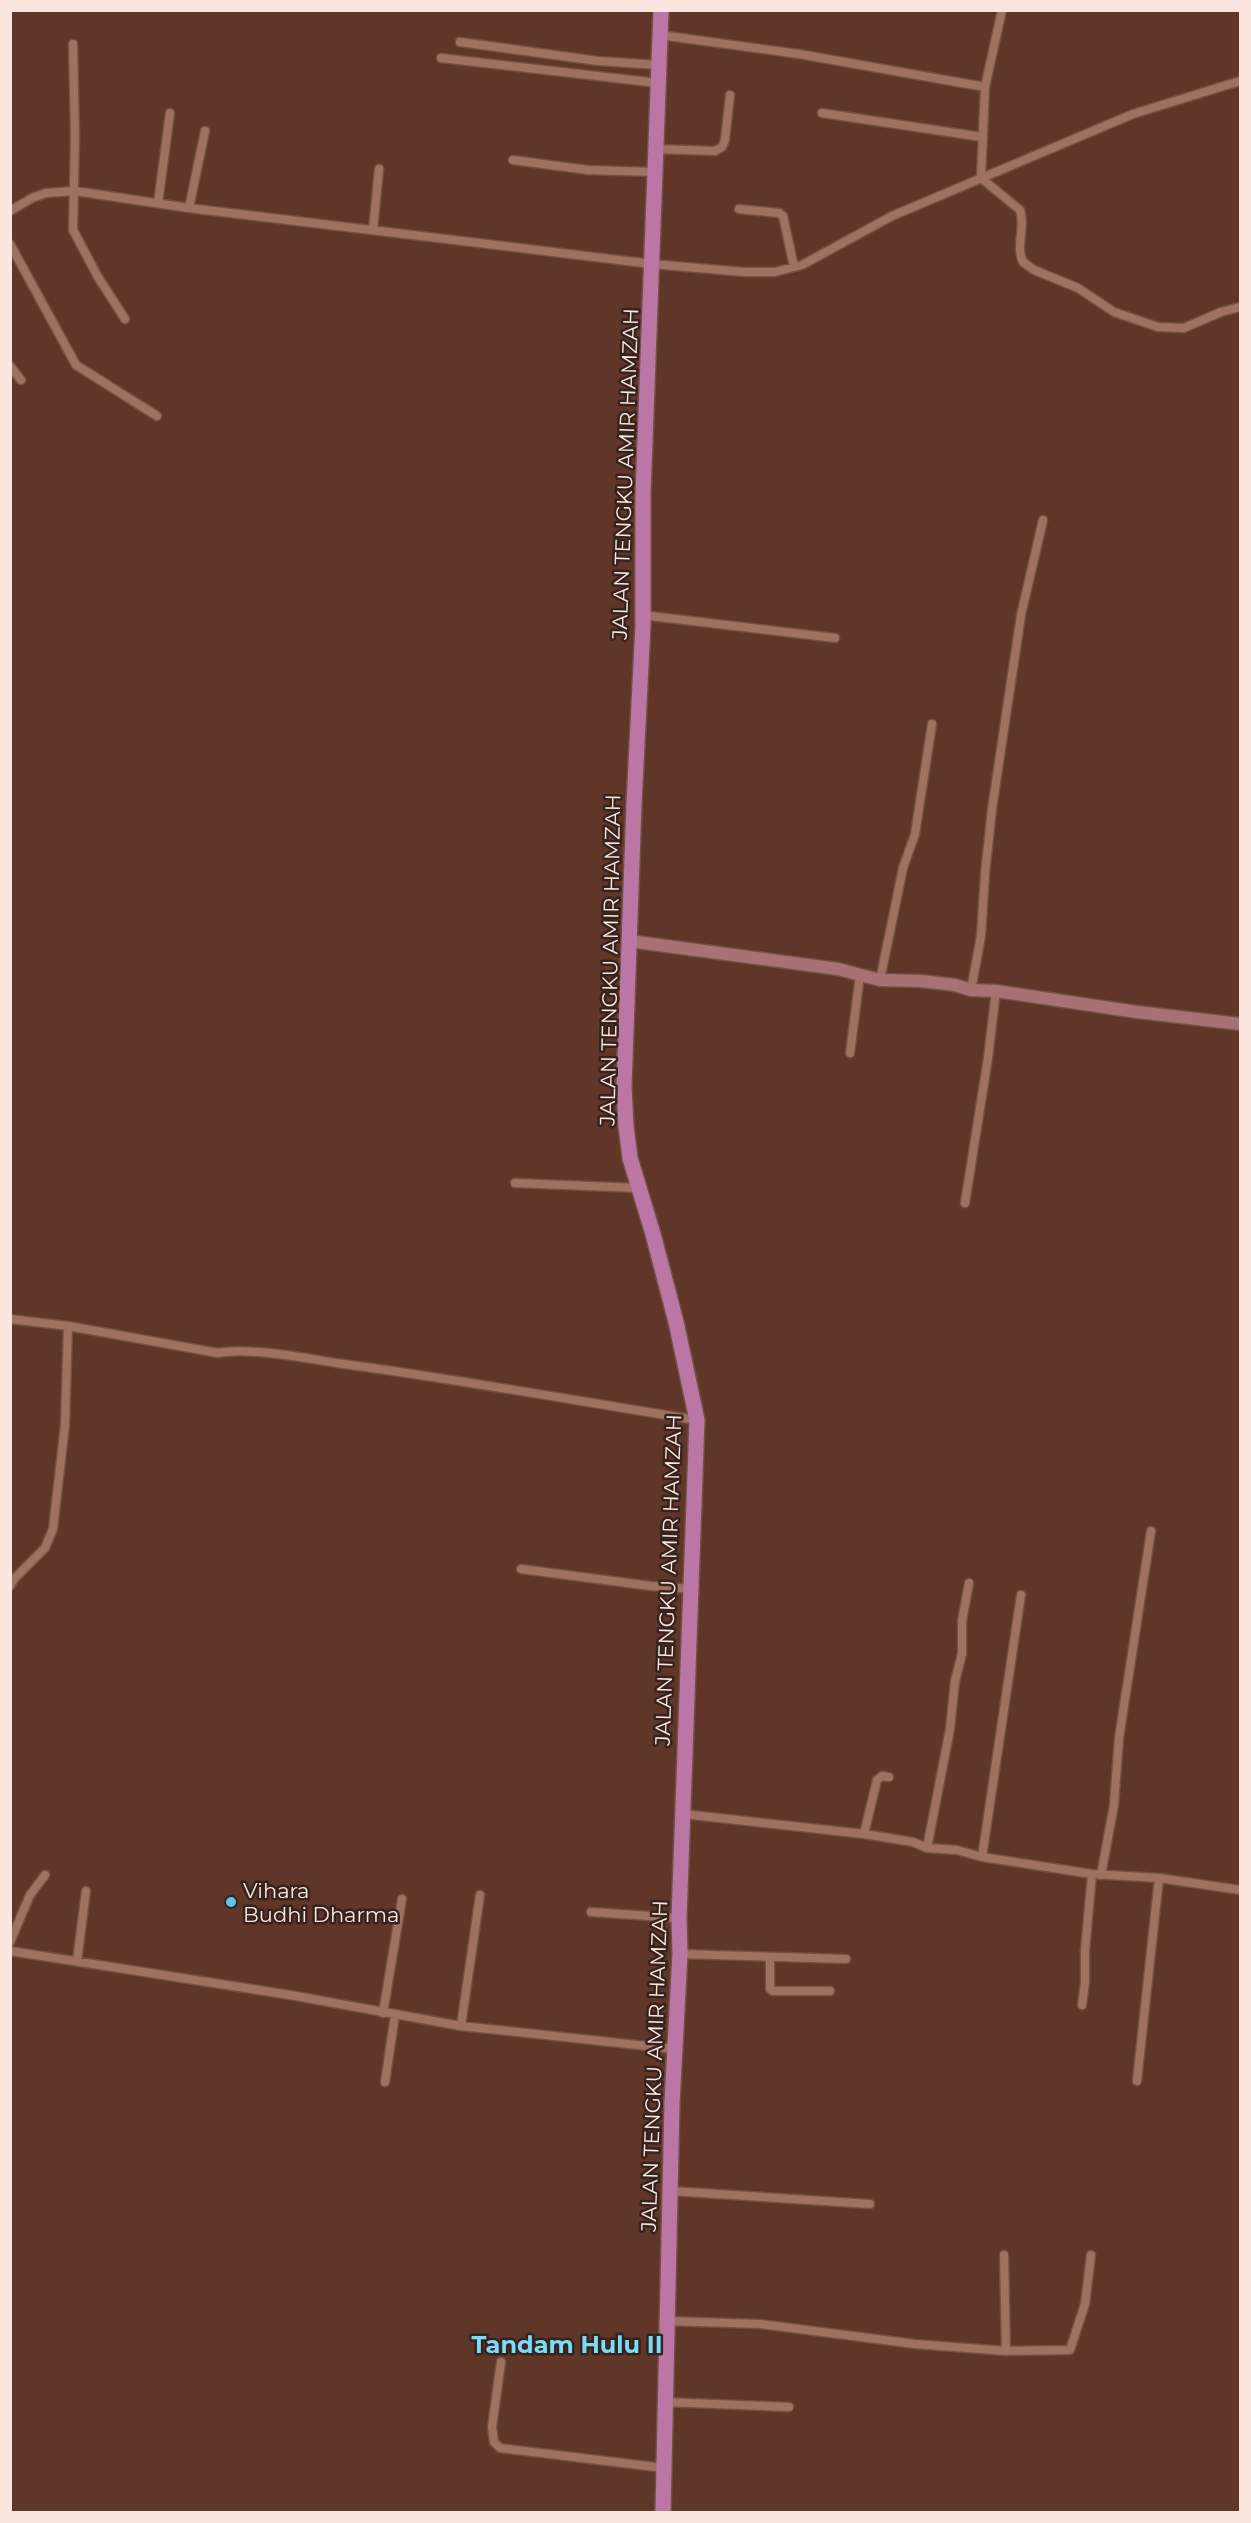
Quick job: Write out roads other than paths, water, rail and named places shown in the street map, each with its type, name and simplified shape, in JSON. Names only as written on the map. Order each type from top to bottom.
[{"type":"highway","name":"JALAN TENGKU AMIR HAMZAH","points":[[661,10],[643,494],[642,615],[625,1107],[627,1144],[676,1322],[697,1420],[679,1918],[680,1954],[675,2049],[663,2512]]},
{"type":"street","points":[[981,178],[985,87],[1002,10]]},
{"type":"street","points":[[660,35],[798,54],[985,87]]},
{"type":"street","points":[[460,42],[566,57],[659,65]]},
{"type":"street","points":[[73,44],[74,233],[98,277],[125,319]]},
{"type":"street","points":[[441,58],[658,83]]},
{"type":"street","points":[[10,211],[46,193],[75,191],[189,208],[652,264],[761,273],[776,272],[798,266],[892,216],[1133,114],[1240,81]]},
{"type":"street","points":[[656,149],[715,151],[723,147],[730,94]]},
{"type":"street","points":[[158,203],[170,113]]},
{"type":"street","points":[[822,113],[982,137]]},
{"type":"street","points":[[189,208],[205,131]]},
{"type":"street","points":[[513,160],[588,170],[656,172]]},
{"type":"street","points":[[373,230],[379,169]]},
{"type":"street","points":[[981,178],[1020,210],[1022,222],[1019,249],[1023,262],[1034,270],[1078,288],[1114,312],[1140,322],[1177,329],[1240,307]]},
{"type":"street","points":[[739,209],[779,213],[783,216],[798,266]]},
{"type":"street","points":[[10,244],[76,365],[157,416]]},
{"type":"street","points":[[10,366],[21,380]]},
{"type":"street","points":[[971,990],[981,936],[992,809],[1021,615],[1043,520]]},
{"type":"street","points":[[642,615],[835,638]]},
{"type":"street","points":[[880,980],[903,868],[915,834],[932,724]]},
{"type":"street","points":[[629,941],[838,969],[880,980],[955,985],[971,990],[996,991],[1137,1012],[1240,1024]]},
{"type":"street","points":[[850,1053],[860,975]]},
{"type":"street","points":[[965,1203],[996,991]]},
{"type":"street","points":[[515,1183],[638,1188]]},
{"type":"street","points":[[10,1319],[68,1326],[218,1353],[226,1351],[276,1354],[362,1366],[697,1420]]},
{"type":"street","points":[[10,1586],[14,1579],[45,1548],[53,1529],[65,1425],[68,1326]]},
{"type":"street","points":[[1082,2005],[1085,1951],[1097,1875],[1114,1805],[1119,1738],[1151,1531]]},
{"type":"street","points":[[521,1569],[692,1589]]},
{"type":"street","points":[[927,1848],[950,1729],[955,1681],[962,1654],[962,1621],[969,1583]]},
{"type":"street","points":[[982,1857],[1021,1595]]},
{"type":"street","points":[[864,1834],[877,1780],[882,1776],[889,1777]]},
{"type":"street","points":[[683,1814],[864,1834],[913,1842],[927,1848],[957,1850],[982,1857],[1097,1875],[1159,1878],[1240,1890]]},
{"type":"street","points":[[10,1942],[30,1895],[45,1875]]},
{"type":"street","points":[[1137,2081],[1159,1878]]},
{"type":"street","points":[[77,1961],[86,1891]]},
{"type":"street","points":[[461,2026],[480,1895]]},
{"type":"street","points":[[382,2013],[402,1899]]},
{"type":"street","points":[[591,1912],[679,1918]]},
{"type":"street","points":[[10,1951],[290,1995],[461,2026],[675,2049]]},
{"type":"street","points":[[680,1954],[846,1959]]},
{"type":"street","points":[[770,1957],[770,1989],[772,1991],[830,1991]]},
{"type":"street","points":[[385,2082],[395,2015]]},
{"type":"street","points":[[671,2191],[870,2204]]},
{"type":"street","points":[[667,2321],[760,2324],[915,2344],[1006,2351],[1071,2350],[1085,2304],[1091,2254]]},
{"type":"street","points":[[1004,2255],[1006,2351]]},
{"type":"street","points":[[501,2362],[492,2427],[494,2442],[500,2448],[664,2468]]},
{"type":"street","points":[[665,2402],[789,2407]]},
{"type":"place","name":"Vihara Budhi Dharma","points":[[231,1902]]},
{"type":"district","name":"Tandam Hulu II","points":[[567,2344]]}]
